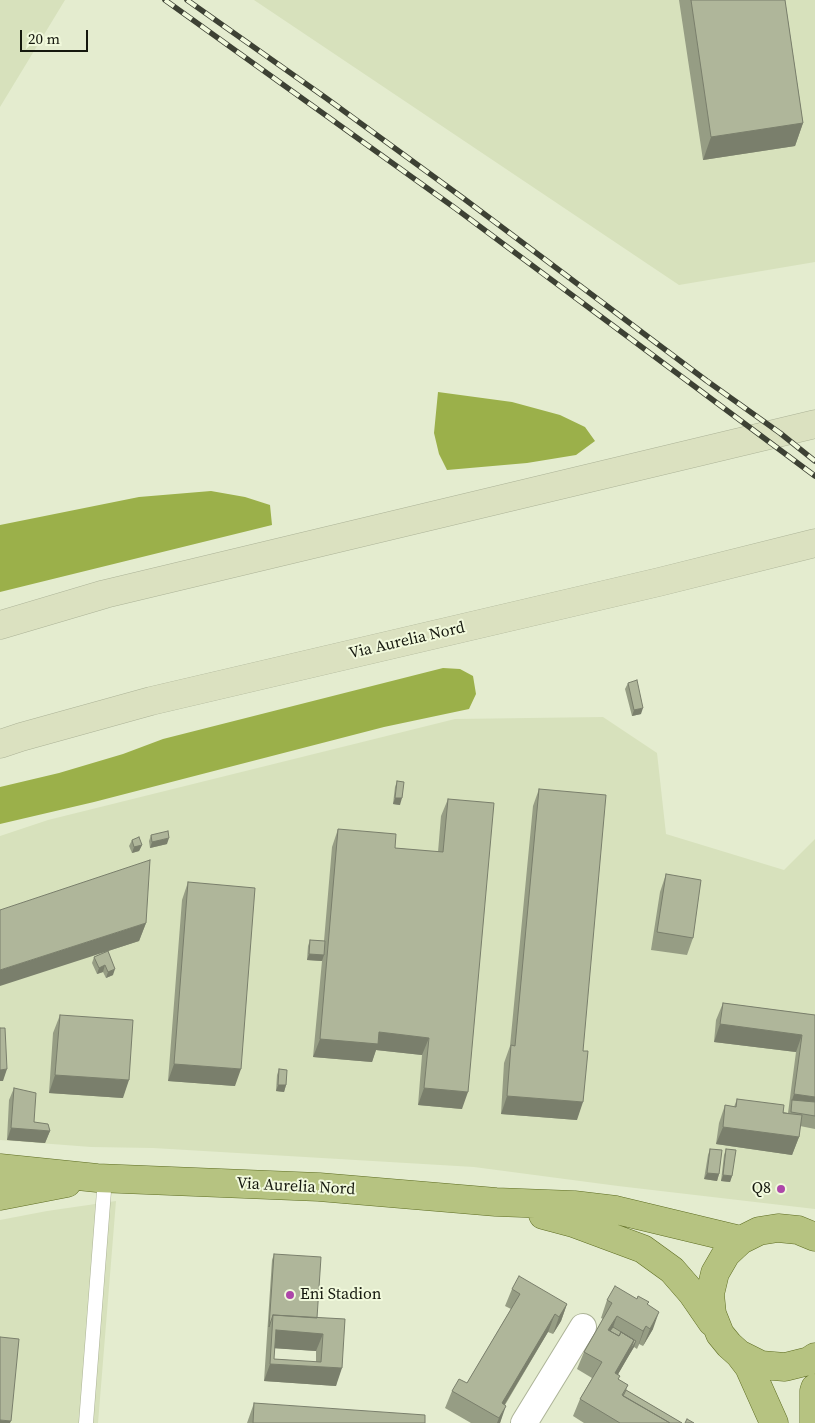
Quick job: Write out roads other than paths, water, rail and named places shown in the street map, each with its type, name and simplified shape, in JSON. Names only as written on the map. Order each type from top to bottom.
[{"type":"main road","points":[[0,625],[105,594],[815,424]]},
{"type":"main road","name":"Via Aurelia Nord","points":[[0,744],[151,701],[658,582],[815,543]]},
{"type":"main road","name":"Via Aurelia Nord","points":[[0,1168],[101,1178],[319,1187],[496,1202],[574,1205],[616,1210],[741,1240]]},
{"type":"main road","name":"Via Aurelia Nord","points":[[0,1196],[101,1178]]},
{"type":"main road","name":"Via Aurelia Nord","points":[[496,1202],[573,1223],[643,1250],[672,1270],[692,1293],[729,1345],[739,1354],[761,1365],[785,1367],[808,1361],[815,1357]]},
{"type":"main road","name":"Via Aurelia Nord","points":[[720,1334],[712,1314],[710,1294],[715,1273],[726,1254],[741,1240],[759,1231],[778,1228],[798,1230],[815,1237]]},
{"type":"main road","points":[[739,1354],[749,1367],[774,1423]]},
{"type":"main road","points":[[814,1423],[815,1388]]},
{"type":"street","points":[[524,1423],[583,1327]]},
{"type":"lane","points":[[86,1423],[101,1178]]},
{"type":"railway","points":[[165,0],[455,208],[815,476]]},
{"type":"railway","points":[[187,0],[463,198],[815,461]]},
{"type":"place","name":"Q8","points":[[781,1189]]},
{"type":"place","name":"Eni Stadion","points":[[290,1295]]}]
